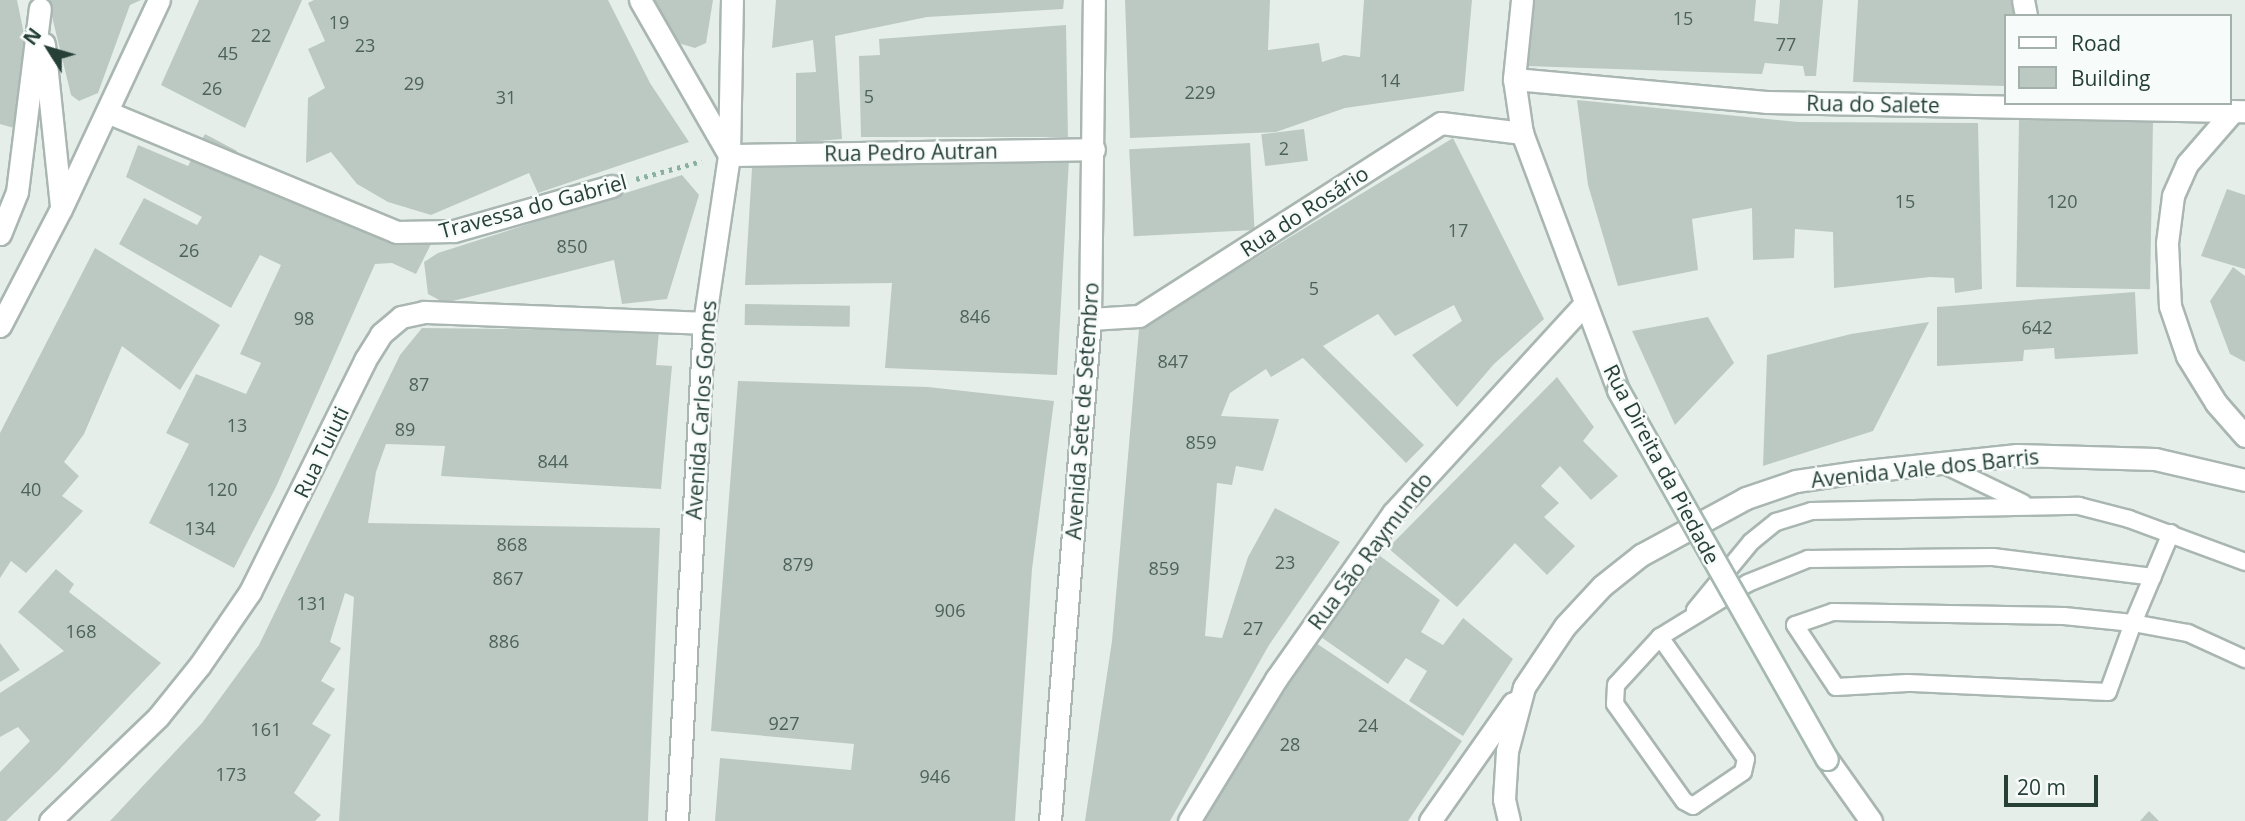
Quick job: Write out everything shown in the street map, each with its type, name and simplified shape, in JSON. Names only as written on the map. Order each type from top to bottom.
[{"type":"street","points":[[0,326],[61,209],[159,0]]},
{"type":"street","points":[[640,0],[729,156]]},
{"type":"street","name":"Avenida Carlos Gomes","points":[[677,821],[704,323],[729,156],[732,0]]},
{"type":"street","name":"Avenida Sete de Setembro","points":[[1051,821],[1090,319],[1094,0]]},
{"type":"street","name":"Rua Direita da Piedade","points":[[1522,0],[1514,79],[1522,133],[1583,306],[1618,390],[1827,760],[1843,786],[1871,821]]},
{"type":"street","points":[[38,4],[61,209]]},
{"type":"street","points":[[0,234],[17,192],[38,4]]},
{"type":"street","name":"Rua do Salete","points":[[1514,79],[1766,102],[2004,105]]},
{"type":"street","name":"Rua do Salete","points":[[2038,105],[2239,111]]},
{"type":"street","points":[[2239,111],[2187,164],[2173,196],[2167,243],[2170,306],[2187,356],[2216,403],[2245,436]]},
{"type":"street","name":"Travessa do Gabriel","points":[[107,112],[396,232],[454,231],[612,186]]},
{"type":"street","name":"Rua do Rosário","points":[[1090,319],[1139,316],[1441,123],[1522,133]]},
{"type":"street","name":"Rua Pedro Autran","points":[[729,156],[1094,149]]},
{"type":"street","name":"Rua São Raymundo","points":[[1189,821],[1283,668],[1393,513],[1583,306]]},
{"type":"street","name":"Rua Tuiuti","points":[[50,821],[158,717],[200,665],[250,592],[365,360],[381,334],[401,317],[424,312],[704,323]]},
{"type":"street","name":"Avenida Vale dos Barris","points":[[1509,821],[1504,799],[1507,751],[1524,687],[1565,626],[1602,586],[1688,526],[1746,498],[1796,481],[2017,455],[2155,459],[2245,480]]},
{"type":"street","points":[[1435,817],[1524,687]]},
{"type":"street","name":"Rua Direita da Piedade","points":[[1843,786],[1853,821]]},
{"type":"lane","points":[[1940,463],[2025,504]]},
{"type":"lane","points":[[1687,620],[1751,542],[1776,522],[1811,511],[2025,504],[2079,506],[2171,533],[2245,562]]},
{"type":"lane","points":[[2171,533],[2133,623],[2108,692],[1907,683],[1836,687],[1795,625],[1833,612],[2064,616],[2133,623],[2188,633],[2245,659]]},
{"type":"lane","points":[[1660,637],[1746,759],[1743,772],[1693,806],[1684,802],[1615,704],[1616,685],[1626,670],[1660,637],[1748,583],[1808,559],[1993,557],[2153,577]]},
{"type":"path","name":"Travessa do Gabriel","points":[[612,186],[729,156]]},
{"type":"building","points":[[0,0],[17,0],[25,39],[14,128],[0,124]]},
{"type":"building","points":[[48,0],[141,0],[130,5],[98,93],[79,101],[71,95]]},
{"type":"building","points":[[199,0],[302,0],[245,128],[161,85]]},
{"type":"building","points":[[314,0],[608,0],[650,83],[689,142],[538,193],[529,173],[431,215],[388,202],[357,184],[331,152],[306,163],[308,98],[325,88],[308,49],[325,41],[308,3]]},
{"type":"building","points":[[652,0],[713,0],[706,43],[695,48],[678,43]]},
{"type":"building","points":[[776,0],[1064,0],[1063,9],[927,17],[835,36],[842,139],[796,143],[796,73],[816,72],[813,40],[772,48]]},
{"type":"building","points":[[1125,0],[1270,0],[1268,50],[1319,43],[1322,62],[1344,55],[1360,57],[1364,0],[1472,0],[1464,91],[1345,108],[1276,132],[1130,138]]},
{"type":"building","points":[[1534,0],[1756,0],[1754,21],[1778,24],[1780,0],[1823,0],[1816,76],[1805,76],[1803,66],[1765,63],[1762,74],[1526,66]]},
{"type":"building","points":[[1858,0],[2013,0],[2015,14],[2004,14],[2004,86],[1853,82]]},
{"type":"building","points":[[1066,25],[1068,137],[861,137],[859,56],[880,55],[879,39]]},
{"type":"building","points":[[1577,100],[1798,122],[1978,123],[1982,289],[1955,293],[1954,278],[1930,277],[1834,288],[1833,232],[1795,229],[1794,258],[1753,260],[1752,208],[1692,219],[1698,270],[1618,286],[1588,185]]},
{"type":"building","points":[[2019,120],[2153,122],[2150,289],[2016,287]]},
{"type":"building","points":[[1304,129],[1308,161],[1265,166],[1261,134]]},
{"type":"building","points":[[205,134],[237,151],[226,170],[267,191],[277,174],[396,232],[431,244],[416,274],[392,263],[375,264],[276,487],[234,568],[149,523],[189,444],[166,433],[196,374],[246,394],[261,363],[240,354],[281,265],[260,255],[231,308],[119,244],[144,198],[197,225],[202,217],[126,177],[138,145],[188,166]]},
{"type":"building","points":[[1453,138],[1544,319],[1494,364],[1457,407],[1412,355],[1462,321],[1454,305],[1395,336],[1378,314],[1323,346],[1424,445],[1406,463],[1303,358],[1271,377],[1266,369],[1230,393],[1221,416],[1279,419],[1263,471],[1236,466],[1232,485],[1217,483],[1205,636],[1222,638],[1248,557],[1275,508],[1340,542],[1269,645],[1170,821],[1085,821],[1112,641],[1139,329]]},
{"type":"building","points":[[1250,143],[1255,230],[1134,236],[1129,149]]},
{"type":"building","points":[[1069,159],[1057,375],[885,368],[892,283],[745,285],[752,168]]},
{"type":"building","points":[[682,175],[699,195],[667,299],[622,304],[614,260],[445,303],[428,294],[424,262],[438,253]]},
{"type":"building","points":[[2227,189],[2245,195],[2245,269],[2201,256]]},
{"type":"building","points":[[95,248],[220,325],[180,390],[122,346],[84,434],[64,462],[79,476],[62,496],[83,511],[26,573],[11,561],[0,578],[0,433]]},
{"type":"building","points":[[2233,267],[2245,276],[2245,362],[2230,354],[2210,301]]},
{"type":"building","points":[[2135,292],[2138,354],[2055,359],[2054,348],[2024,350],[2023,361],[1937,366],[1937,307]]},
{"type":"building","points":[[745,304],[850,306],[850,327],[745,325]]},
{"type":"building","points":[[1708,317],[1734,363],[1675,425],[1632,331]]},
{"type":"building","points":[[1929,322],[1873,431],[1763,466],[1767,355],[1851,334]]},
{"type":"building","points":[[422,328],[659,331],[656,365],[672,366],[661,489],[441,476],[445,446],[386,444],[376,472],[368,523],[660,528],[648,821],[339,821],[354,597],[345,593],[330,642],[341,648],[321,681],[335,689],[312,724],[331,735],[294,793],[321,815],[315,821],[110,821],[202,723],[259,645],[400,355]]},
{"type":"building","points":[[1557,377],[1594,427],[1583,441],[1618,476],[1591,500],[1560,466],[1541,486],[1559,503],[1544,517],[1575,546],[1547,575],[1515,543],[1457,607],[1388,548]]},
{"type":"building","points":[[738,381],[928,387],[1054,401],[1032,569],[1015,821],[715,821],[720,758],[851,770],[854,744],[711,731]]},
{"type":"building","points":[[1380,556],[1440,600],[1421,632],[1443,645],[1463,618],[1513,659],[1463,736],[1409,701],[1427,671],[1406,658],[1388,684],[1321,637]]},
{"type":"building","points":[[56,569],[74,584],[69,592],[161,663],[58,771],[6,821],[0,821],[0,772],[30,741],[18,727],[0,737],[0,693],[64,651],[18,612]]},
{"type":"building","points":[[0,643],[20,670],[0,682]]},
{"type":"building","points":[[1316,643],[1462,741],[1408,821],[1200,821]]},
{"type":"building","points":[[2149,811],[2159,821],[2140,821]]}]
